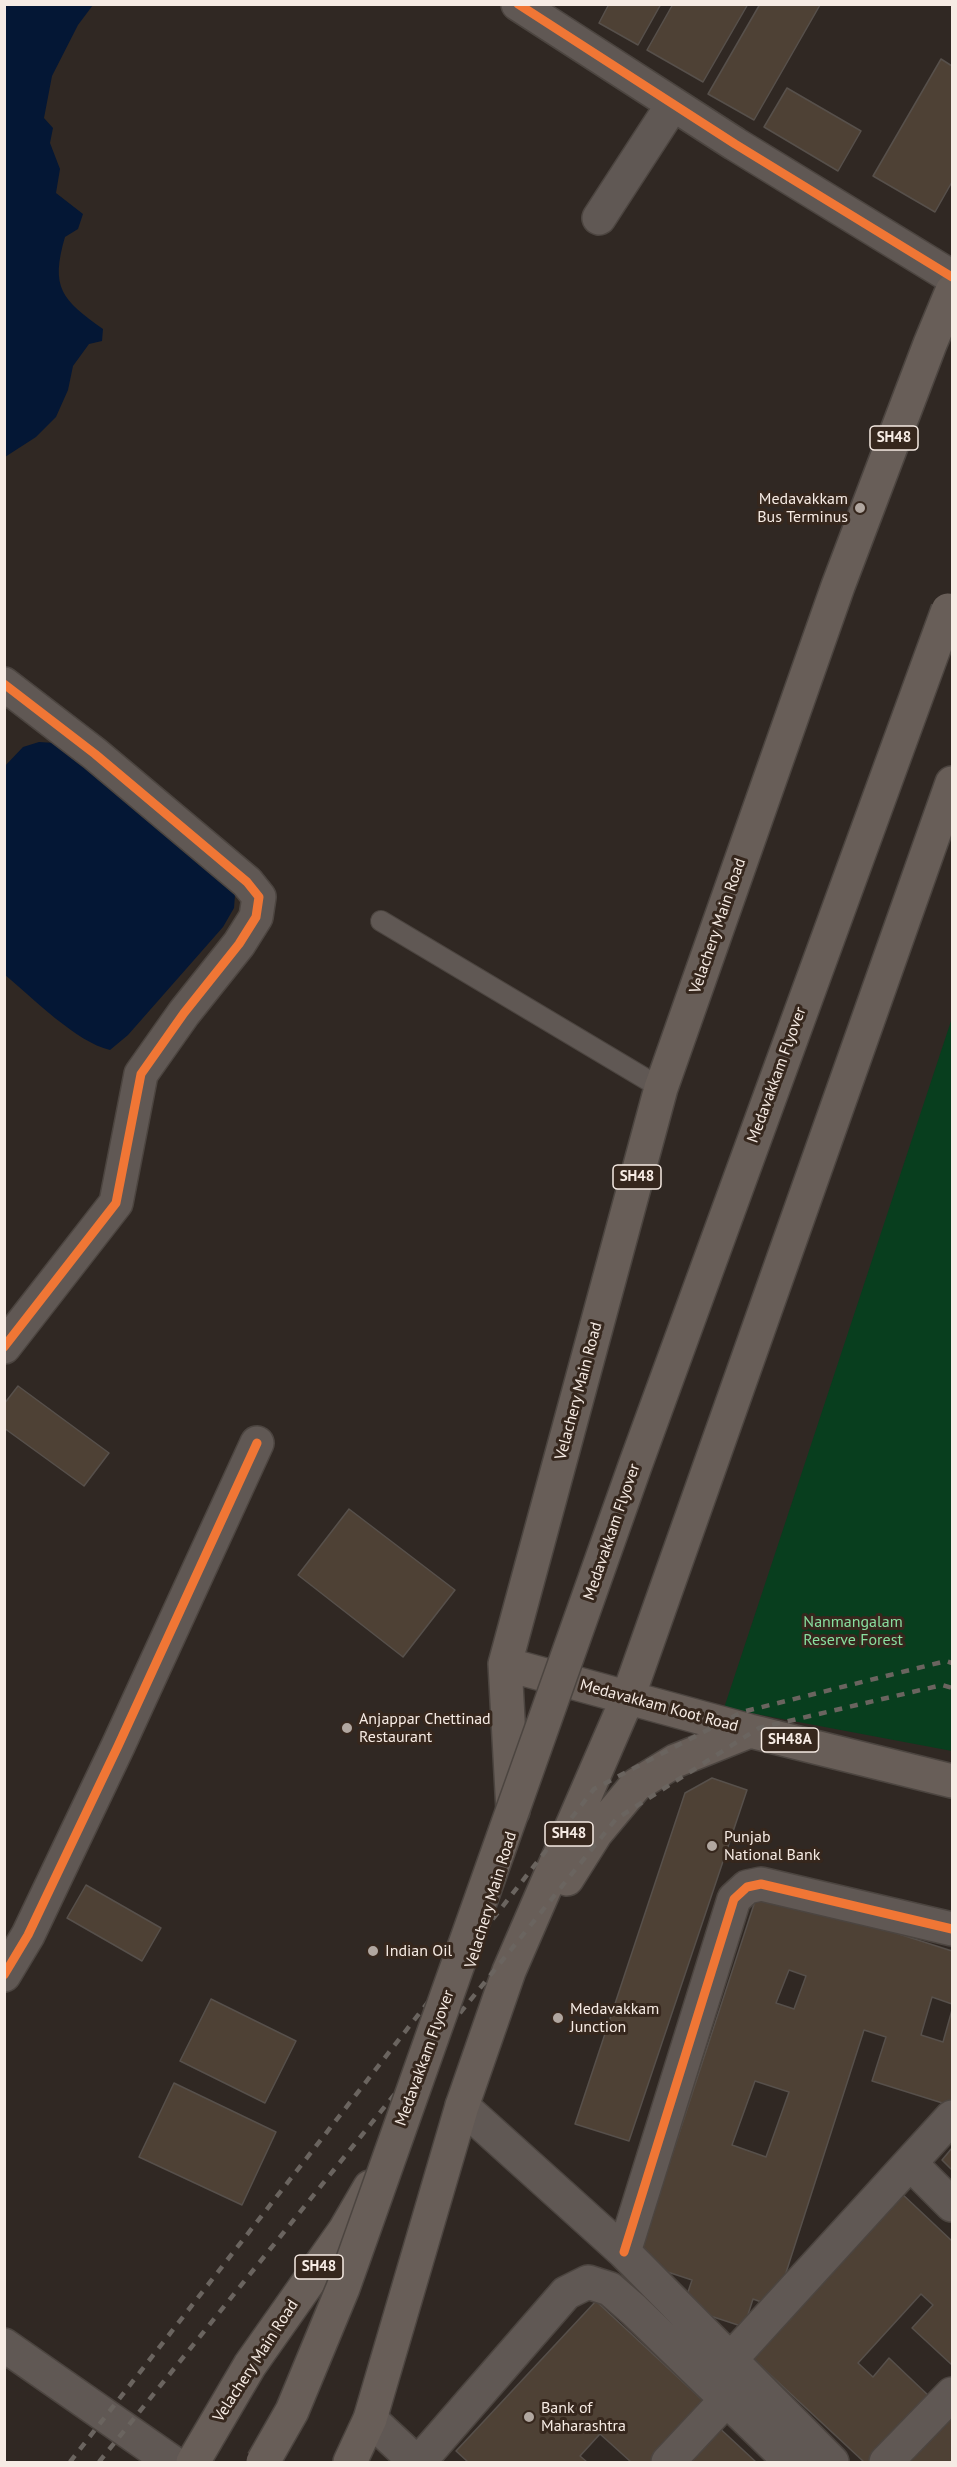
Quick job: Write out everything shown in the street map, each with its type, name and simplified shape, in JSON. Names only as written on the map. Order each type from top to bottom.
[{"type":"main road","name":"Velachery Main Road","points":[[193,2463],[250,2365],[345,2230],[439,2067],[514,1832],[505,1664],[661,1088],[819,637],[952,291]]},
{"type":"main road","name":"Medavakkam Flyover","points":[[263,2463],[292,2410],[343,2288],[636,1463],[950,604]]},
{"type":"main road","name":"SH48","points":[[363,2448],[462,2106],[509,1971],[628,1697],[952,783]]},
{"type":"main road","name":"Medavakkam Koot Road","points":[[505,1664],[750,1731],[952,1781]]},
{"type":"main road","points":[[509,1971],[596,1833],[636,1785],[675,1761],[750,1731]]},
{"type":"street","points":[[518,4],[673,104],[952,277]]},
{"type":"street","points":[[599,218],[673,104]]},
{"type":"street","points":[[4,684],[95,754],[247,882],[259,897],[255,917],[239,944],[184,1013],[141,1074],[116,1203],[4,1347]]},
{"type":"street","points":[[4,1975],[28,1935],[118,1746],[257,1443]]},
{"type":"street","points":[[624,2252],[734,1899],[747,1887],[761,1884],[952,1929]]},
{"type":"street","points":[[462,2106],[624,2252],[832,2463]]},
{"type":"street","points":[[730,2360],[952,2117]]},
{"type":"street","points":[[910,2163],[952,2205]]},
{"type":"street","points":[[363,2448],[417,2463],[566,2294],[588,2282],[610,2289],[790,2463]]},
{"type":"street","points":[[4,2345],[172,2463]]},
{"type":"street","points":[[886,2463],[952,2394]]},
{"type":"street","points":[[668,2463],[726,2400]]},
{"type":"lane","points":[[381,921],[661,1088]]},
{"type":"green space","name":"Nanmangalam Reserve Forest","points":[[952,1018],[952,1751],[724,1708]]},
{"type":"water","points":[[5,4],[93,5],[78,25],[52,76],[44,118],[53,128],[50,143],[60,169],[56,193],[83,214],[78,229],[65,237],[59,269],[60,281],[69,301],[103,329],[102,341],[89,344],[73,366],[68,390],[56,417],[36,437],[5,457]]},
{"type":"water","points":[[39,742],[55,743],[79,759],[235,895],[234,908],[223,927],[128,1035],[110,1050],[69,1029],[5,975],[4,767],[23,747]]},
{"type":"building","points":[[609,4],[661,4],[638,45],[599,23]]},
{"type":"building","points":[[673,4],[748,4],[703,82],[647,50]]},
{"type":"building","points":[[760,4],[820,5],[754,120],[708,94]]},
{"type":"building","points":[[941,59],[952,66],[952,182],[935,212],[873,176]]},
{"type":"building","points":[[787,88],[861,131],[838,171],[764,127]]},
{"type":"building","points":[[18,1386],[109,1453],[84,1486],[4,1428],[4,1404]]},
{"type":"building","points":[[349,1509],[455,1590],[403,1657],[298,1575]]},
{"type":"building","points":[[712,1778],[747,1790],[629,2141],[575,2124],[685,1793]]},
{"type":"building","points":[[86,1885],[161,1928],[142,1961],[67,1918]]},
{"type":"building","points":[[759,1889],[952,1951],[952,2004],[932,1997],[921,2035],[943,2042],[952,2010],[952,2106],[872,2081],[886,2037],[864,2030],[775,2307],[753,2299],[744,2327],[683,2307],[692,2280],[637,2262]],"holes":[[[789,1970],[806,1976],[794,2009],[776,2003]],[[755,2081],[789,2092],[766,2157],[732,2145]]]},
{"type":"building","points":[[211,1999],[296,2041],[265,2103],[180,2061]]},
{"type":"building","points":[[174,2083],[276,2132],[242,2205],[139,2157]]},
{"type":"building","points":[[952,2148],[952,2170],[942,2160]]},
{"type":"building","points":[[900,2192],[952,2241],[952,2365],[912,2328],[933,2305],[921,2294],[858,2363],[873,2377],[889,2358],[930,2397],[870,2462],[864,2462],[749,2355]]},
{"type":"building","points":[[596,2301],[713,2410],[664,2462],[631,2462],[600,2434],[580,2456],[587,2462],[468,2462],[456,2451]]},
{"type":"building","points":[[952,2413],[952,2462],[903,2462]]},
{"type":"building","points":[[714,2423],[756,2462],[678,2462]]},
{"type":"railway","points":[[70,2462],[594,1789],[742,1712],[946,1661],[952,1663]]},
{"type":"railway","points":[[99,2462],[616,1819],[759,1728],[942,1685],[952,1688]]},
{"type":"cycle path","points":[[518,4],[735,144],[952,277]]},
{"type":"cycle path","points":[[4,684],[95,754],[247,882],[259,897],[256,917],[239,944],[184,1013],[141,1074],[116,1203],[4,1347]]},
{"type":"cycle path","points":[[4,1975],[28,1935],[118,1746],[257,1443]]},
{"type":"cycle path","points":[[624,2252],[734,1899],[747,1887],[761,1884],[952,1929]]},
{"type":"place","name":"Medavakkam Bus Terminus","points":[[860,508]]},
{"type":"place","name":"Anjappar Chettinad Restaurant","points":[[347,1728]]},
{"type":"place","name":"Punjab National Bank","points":[[712,1846]]},
{"type":"place","name":"Indian Oil","points":[[373,1951]]},
{"type":"place","name":"Medavakkam Junction","points":[[558,2018]]},
{"type":"place","name":"Bank of Maharashtra","points":[[529,2417]]}]
